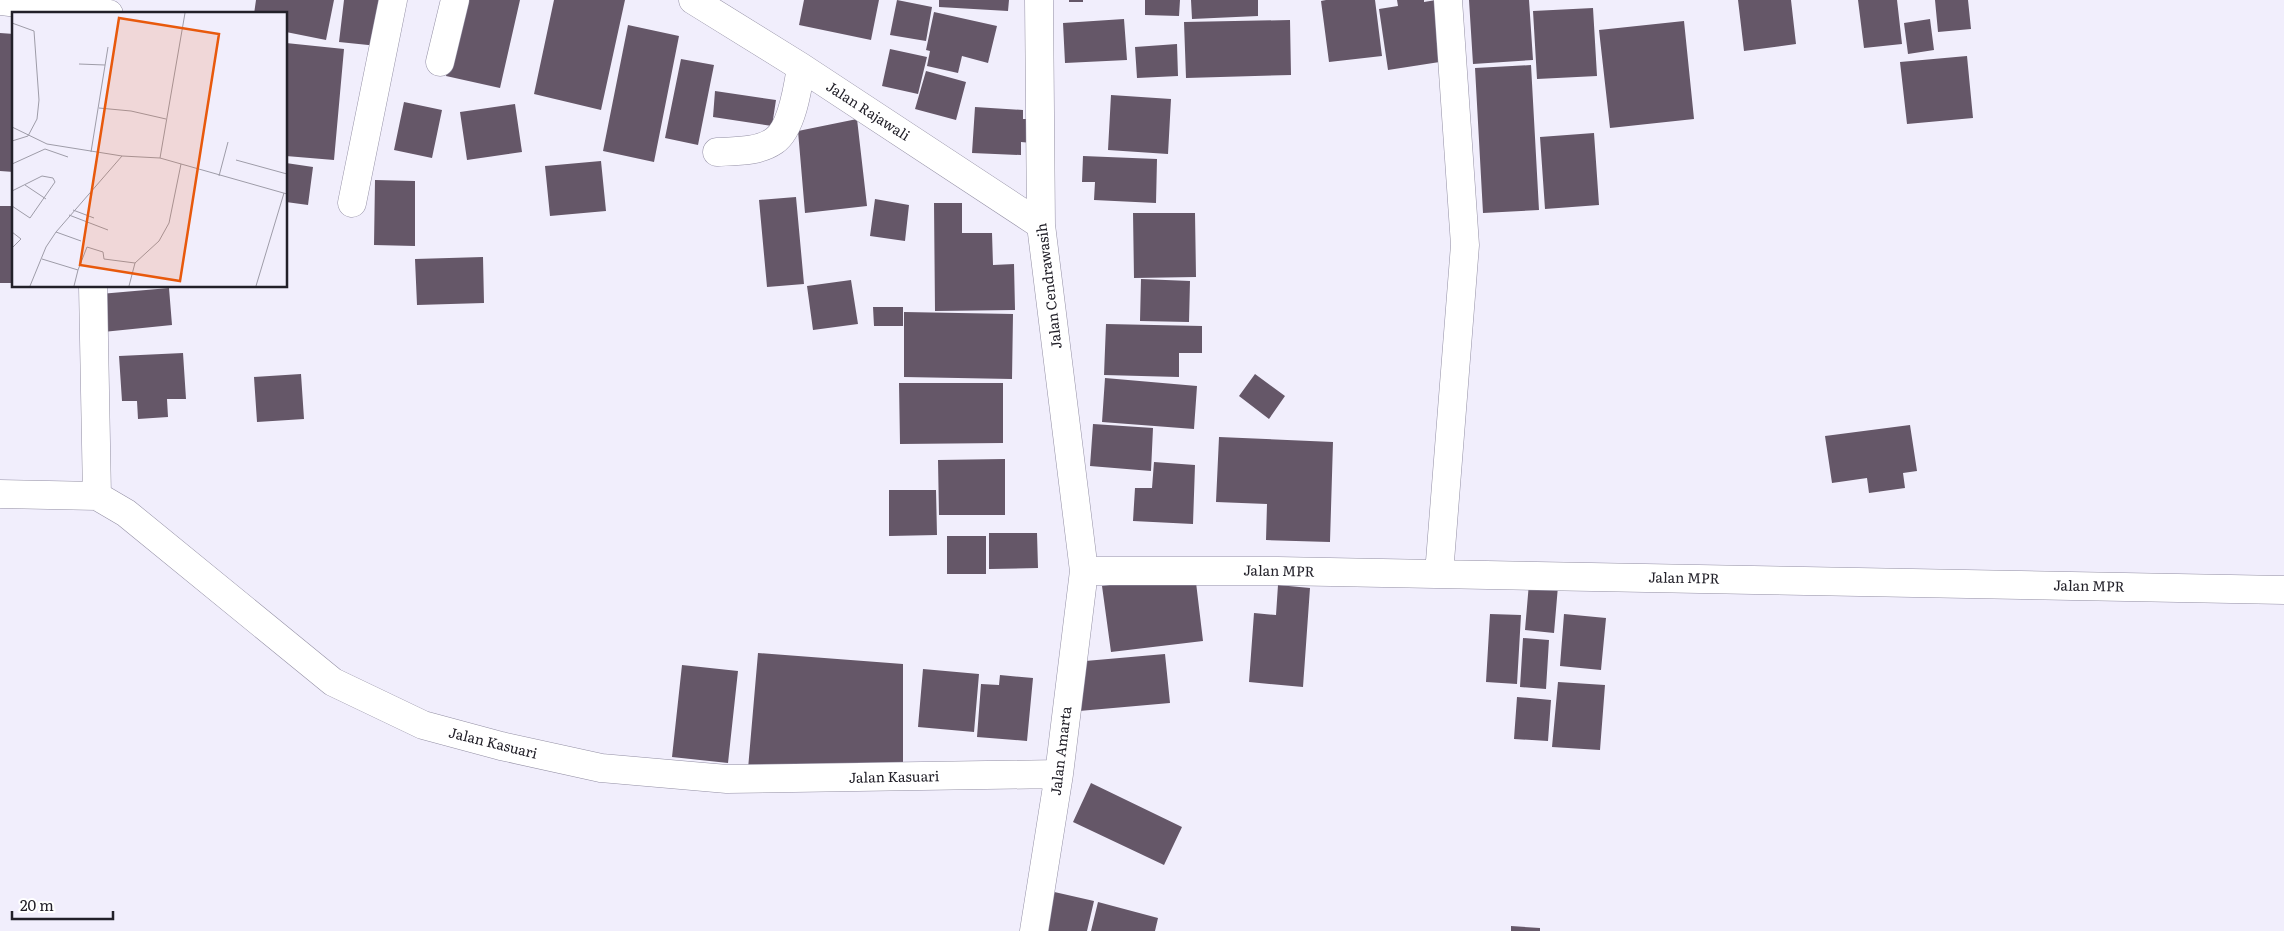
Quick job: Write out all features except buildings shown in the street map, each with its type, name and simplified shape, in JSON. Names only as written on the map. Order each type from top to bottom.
[{"type":"street","points":[[352,203],[394,0]]},
{"type":"street","points":[[440,62],[455,0]]},
{"type":"street","name":"Jalan Rajawali","points":[[693,0],[802,67],[1041,225]]},
{"type":"street","name":"Jalan Cendrawasih","points":[[1039,0],[1041,225],[1084,571]]},
{"type":"street","points":[[1439,574],[1466,245],[1448,0]]},
{"type":"street","points":[[0,2],[91,12]]},
{"type":"street","points":[[717,152],[751,149],[768,144],[778,137],[782,133],[797,95],[802,67]]},
{"type":"street","points":[[93,288],[97,496]]},
{"type":"street","name":"Jalan Kasuari","points":[[0,494],[97,496],[126,513],[333,682],[423,725],[501,746],[601,768],[727,779],[1059,774]]},
{"type":"street","name":"Jalan MPR","points":[[1084,571],[1278,571],[2284,590]]},
{"type":"street","name":"Jalan Amarta","points":[[1034,931],[1059,774],[1084,571]]}]
